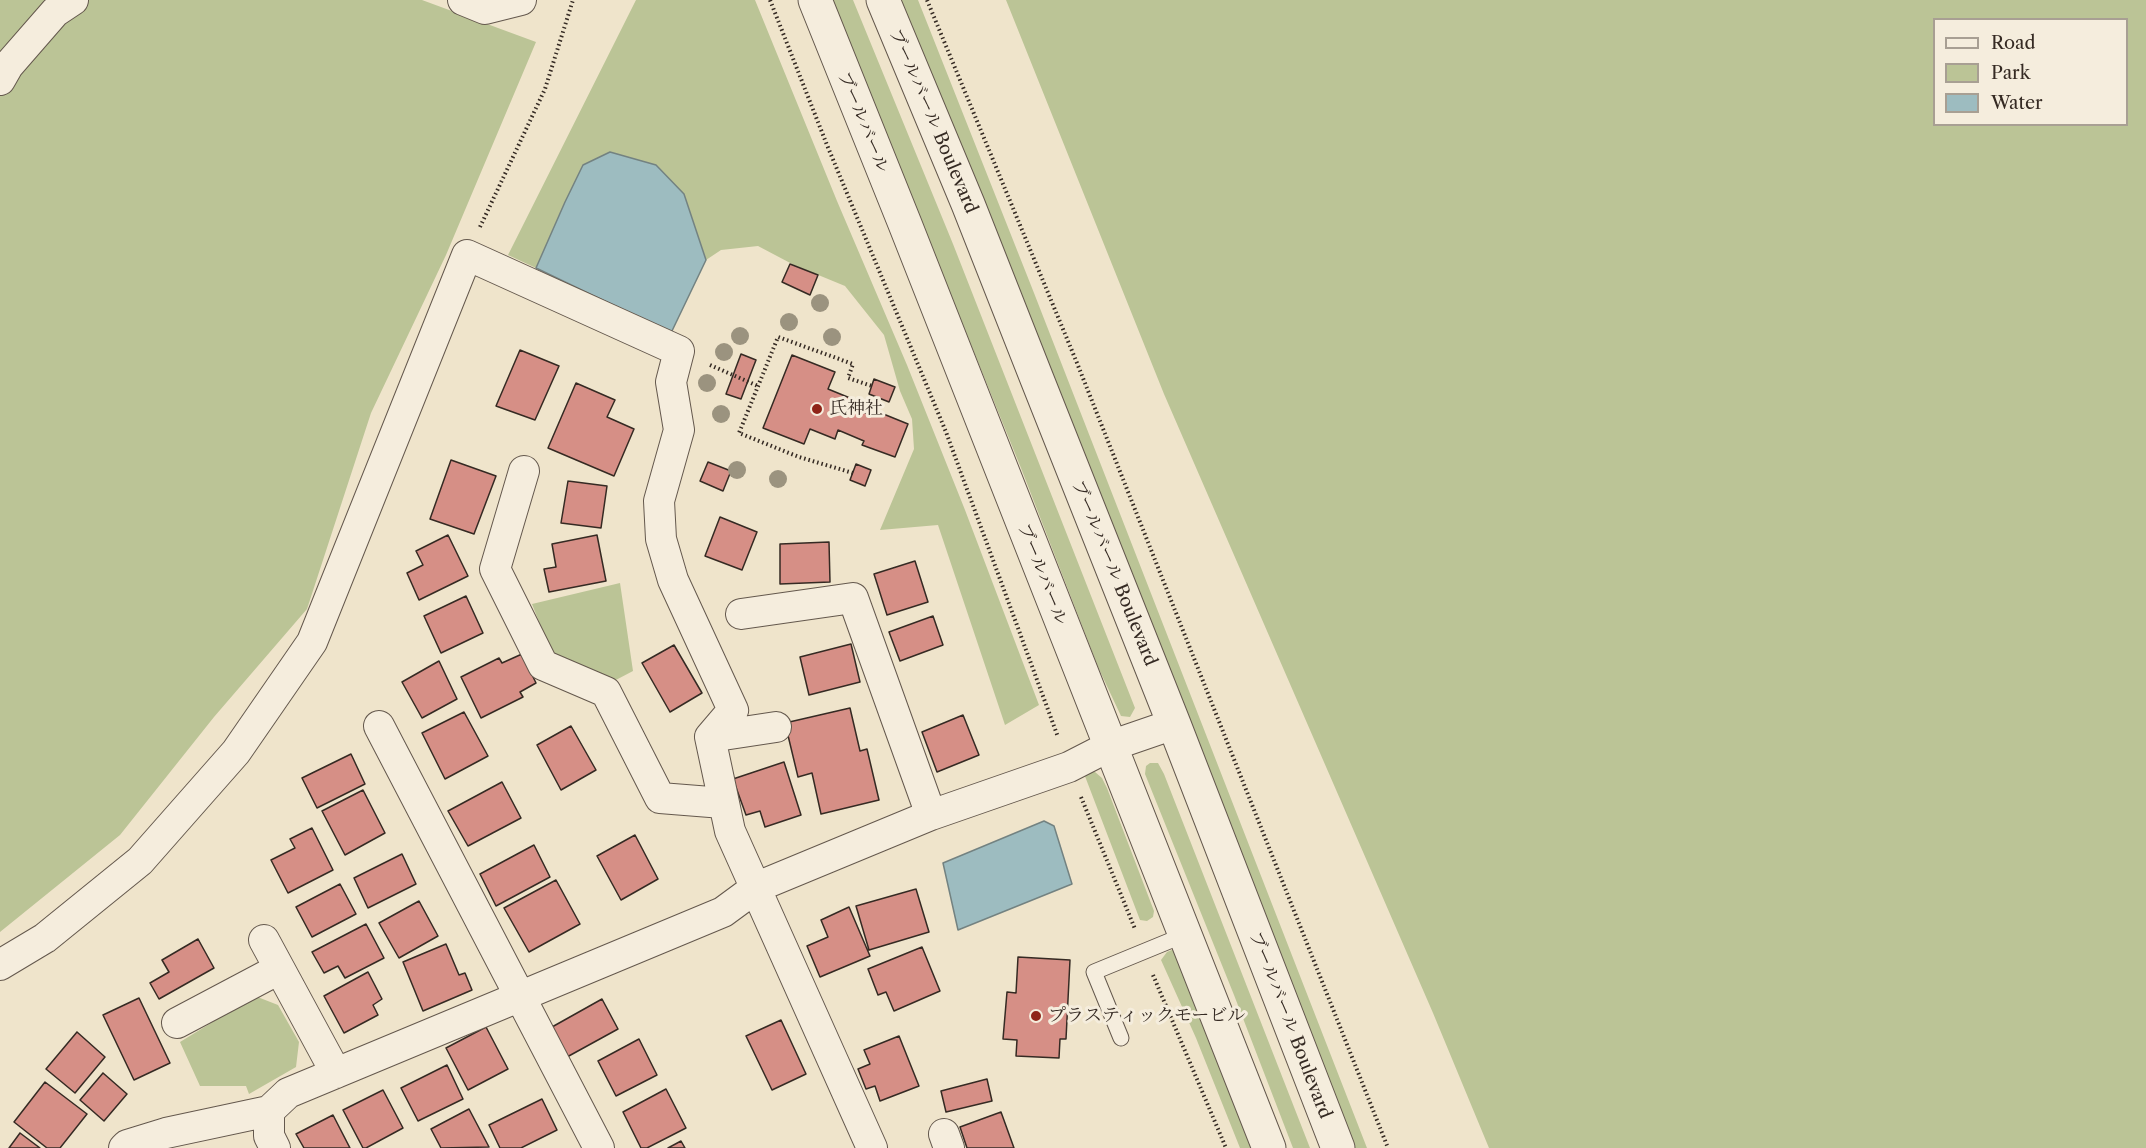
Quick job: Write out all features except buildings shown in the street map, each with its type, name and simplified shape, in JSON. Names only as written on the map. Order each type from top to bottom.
[{"type":"street","points":[[0,80],[8,66],[55,12],[73,0]]},
{"type":"street","points":[[464,0],[485,9],[520,0]]},
{"type":"street","name":"ブールバール","points":[[815,0],[1269,1148]]},
{"type":"street","name":"ブールバール Boulevard","points":[[883,0],[968,204],[1174,724],[1338,1148]]},
{"type":"street","points":[[0,965],[45,938],[140,861],[236,752],[312,642],[468,255],[679,351],[671,382],[679,430],[659,501],[661,539],[673,580],[733,710],[710,737]]},
{"type":"street","points":[[524,471],[495,569],[543,665],[606,692],[660,798],[723,802]]},
{"type":"street","points":[[741,614],[853,598],[932,815]]},
{"type":"street","points":[[124,1148],[127,1145],[166,1133],[269,1111],[288,1093],[723,912],[757,887],[932,815],[1069,767],[1110,746],[1174,724]]},
{"type":"street","points":[[379,726],[599,1148]]},
{"type":"street","points":[[710,737],[776,727]]},
{"type":"street","points":[[710,737],[730,831],[872,1148]]},
{"type":"street","points":[[264,940],[336,1073]]},
{"type":"street","points":[[177,1023],[279,969]]},
{"type":"street","points":[[269,1111],[269,1136],[275,1148]]},
{"type":"lane","points":[[1120,1038],[1094,972],[1184,935]]},
{"type":"path","points":[[468,255],[545,89],[573,0]]},
{"type":"path","points":[[770,0],[827,145],[946,432],[1069,767],[1226,1148]]},
{"type":"path","points":[[927,0],[1081,371],[1388,1148]]},
{"type":"path","points":[[853,473],[799,457],[739,433],[778,337],[853,364],[848,378],[872,386]]},
{"type":"path","points":[[679,351],[758,386]]},
{"type":"green space","points":[[0,0],[422,0],[536,42],[446,255],[371,413],[307,609],[214,717],[120,835],[0,932]]},
{"type":"green space","points":[[636,0],[755,0],[907,365],[1039,705],[1005,725],[938,525],[880,530],[914,449],[912,419],[900,391],[884,335],[845,286],[794,265],[758,246],[721,250],[706,260],[684,194],[565,202],[536,268],[508,255]]},
{"type":"green space","points":[[831,0],[853,0],[953,244],[1135,708],[1130,717],[1121,716],[1098,667],[1021,468]]},
{"type":"green space","points":[[899,0],[918,0],[1367,1148],[1349,1148]]},
{"type":"green space","points":[[1006,0],[2146,0],[2146,1148],[1489,1148],[1433,1013],[1164,394]]},
{"type":"green space","points":[[620,583],[633,671],[612,682],[552,655],[532,604]]},
{"type":"green space","points":[[1150,763],[1158,763],[1164,774],[1310,1148],[1293,1148],[1145,774],[1146,766]]},
{"type":"green space","points":[[1083,771],[1095,772],[1102,778],[1107,788],[1154,911],[1153,917],[1147,921],[1140,920]]},
{"type":"green space","points":[[1174,949],[1256,1148],[1240,1148],[1196,1038],[1161,960],[1167,952]]},
{"type":"green space","points":[[255,996],[278,1005],[299,1042],[296,1067],[249,1094],[246,1086],[200,1086],[180,1042]]},
{"type":"water","points":[[610,152],[656,165],[684,194],[706,260],[671,333],[536,268],[583,165]]},
{"type":"water","points":[[1044,821],[1054,826],[1072,884],[958,930],[943,863]]},
{"type":"place","name":"氏神社","points":[[817,409]]},
{"type":"place","name":"プラスティックモービル","points":[[1036,1016]]}]
